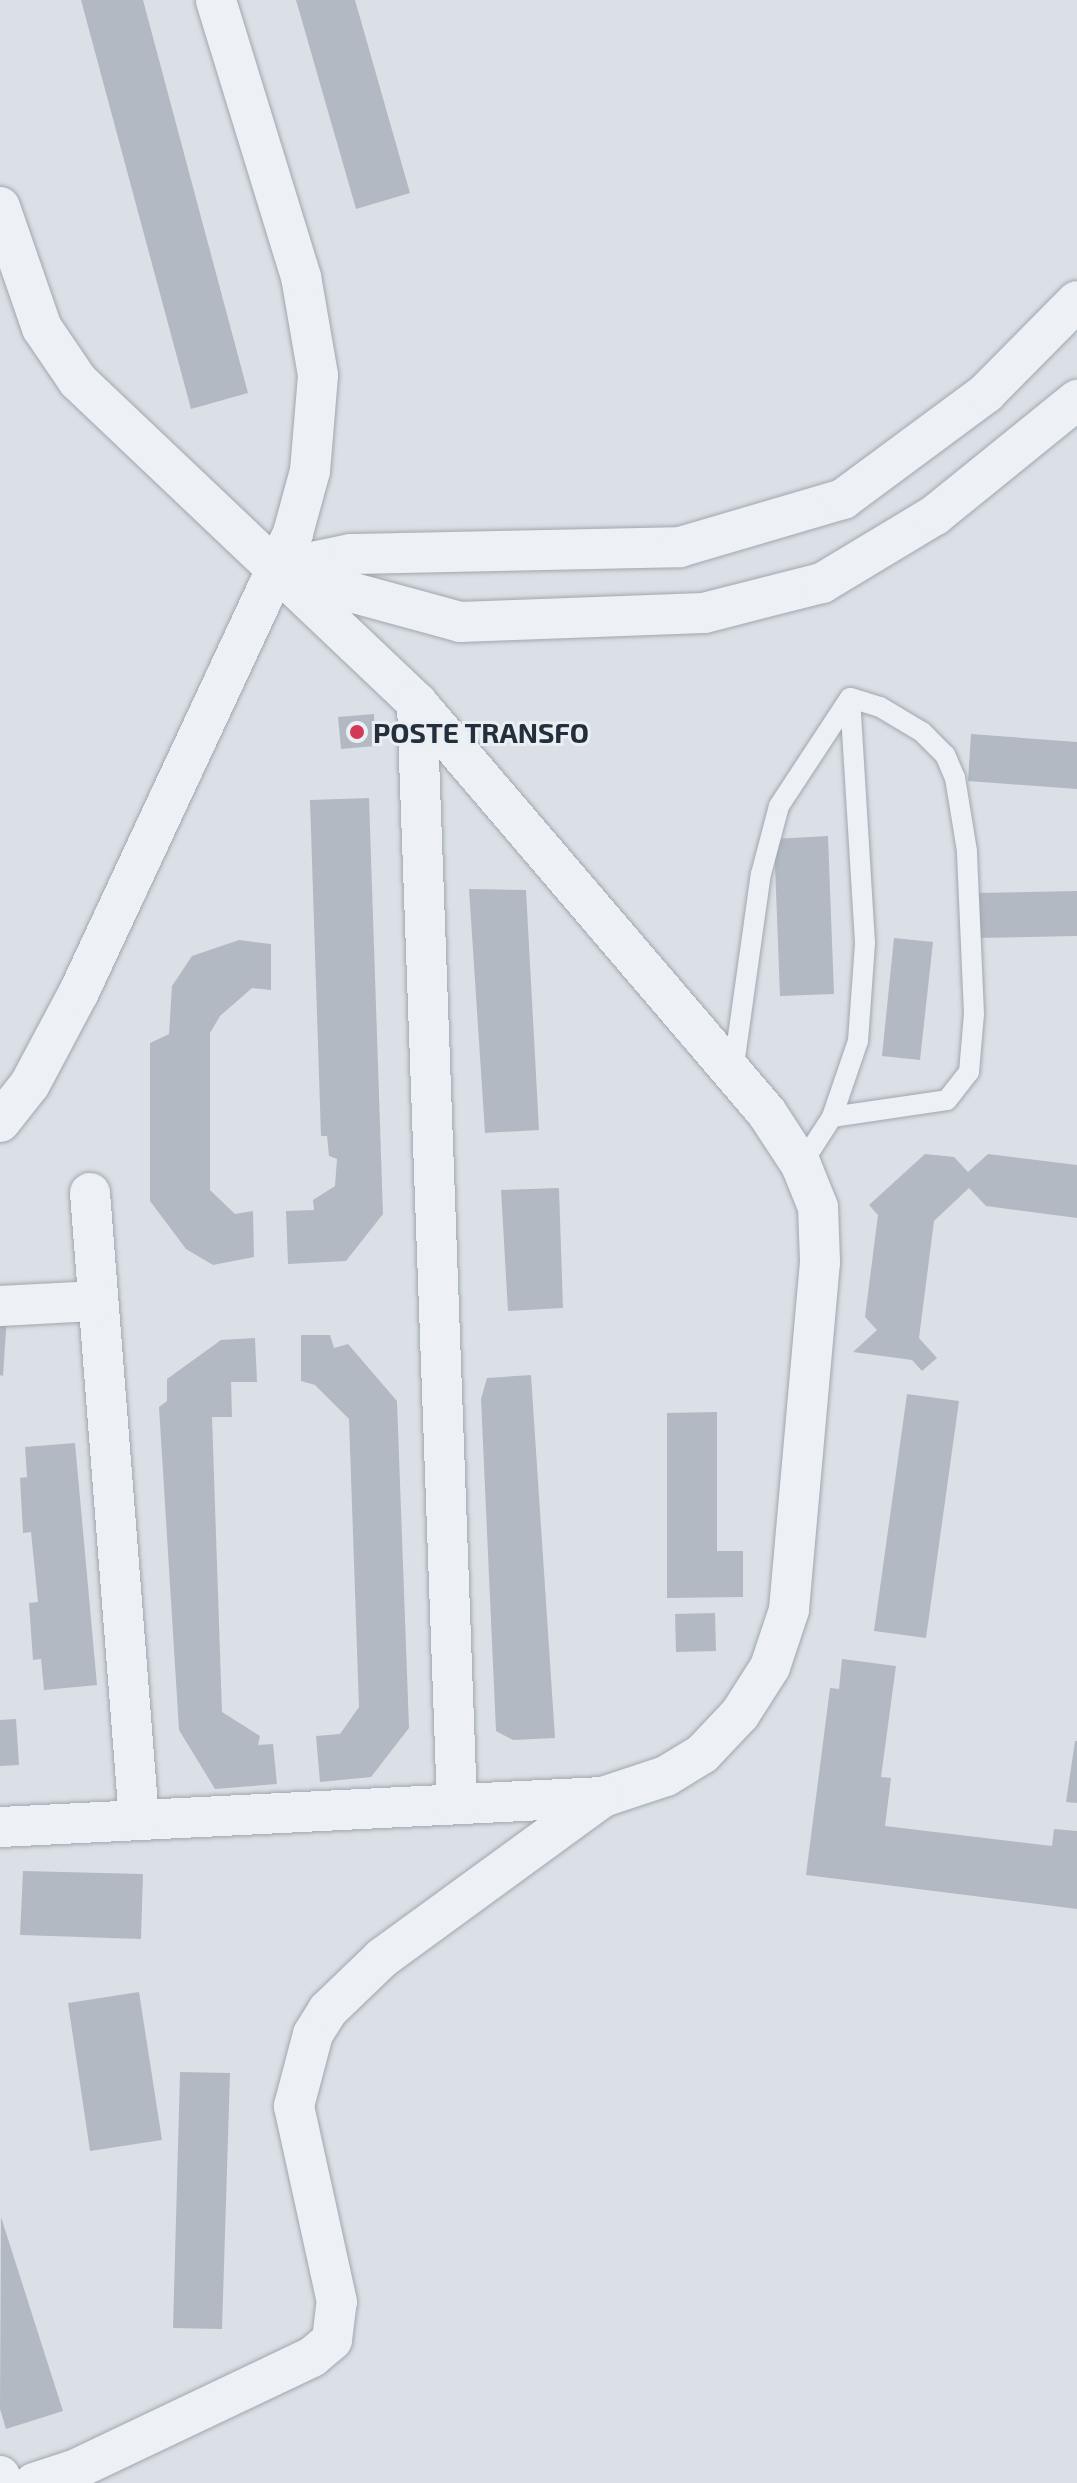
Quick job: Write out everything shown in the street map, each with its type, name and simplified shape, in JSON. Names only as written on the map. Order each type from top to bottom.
[{"type":"street","points":[[0,1122],[30,1084],[79,992],[303,502],[318,375],[301,277],[216,0]]},
{"type":"street","points":[[0,207],[26,293],[60,357],[273,570],[417,703],[733,1074],[801,1165],[818,1207],[820,1262],[789,1610],[770,1667],[740,1714],[702,1754],[666,1776],[603,1797],[0,1827]]},
{"type":"street","points":[[273,570],[350,554],[680,547],[843,499],[986,393],[1077,301]]},
{"type":"street","points":[[273,570],[460,622],[704,613],[822,583],[935,515],[1077,400]]},
{"type":"street","points":[[417,703],[457,1803]]},
{"type":"street","points":[[90,1193],[139,1820]]},
{"type":"street","points":[[0,1306],[97,1301]]},
{"type":"street","points":[[34,2483],[62,2475],[312,2357],[332,2340],[337,2302],[294,2106],[313,2034],[328,2010],[382,1958],[603,1797]]},
{"type":"street","points":[[0,2476],[3,2483]]},
{"type":"lane","points":[[733,1074],[761,874],[779,806],[850,698]]},
{"type":"lane","points":[[832,1117],[947,1100],[969,1072],[974,1014],[967,851],[955,778],[945,755],[922,732],[880,707],[850,698]]},
{"type":"lane","points":[[801,1165],[832,1117],[858,1041],[865,943],[850,698]]},
{"type":"building","points":[[81,0],[143,0],[248,393],[191,409]]},
{"type":"building","points":[[296,0],[355,0],[410,193],[356,209]]},
{"type":"building","name":"POSTE TRANSFO","points":[[374,714],[375,746],[341,749],[338,717]]},
{"type":"building","points":[[971,734],[1077,742],[1077,789],[968,781]]},
{"type":"building","points":[[369,798],[383,1214],[346,1261],[288,1264],[286,1211],[314,1210],[313,1200],[335,1186],[337,1159],[329,1156],[327,1136],[321,1136],[310,800]]},
{"type":"building","points":[[828,836],[834,994],[780,996],[774,839]]},
{"type":"building","points":[[469,889],[526,890],[539,1130],[485,1133]]},
{"type":"building","points":[[1077,891],[1077,936],[977,938],[977,893]]},
{"type":"building","points":[[894,938],[933,942],[920,1060],[882,1056]]},
{"type":"building","points":[[239,940],[271,944],[271,990],[252,988],[220,1016],[210,1033],[210,1190],[235,1214],[253,1211],[254,1257],[213,1265],[186,1249],[150,1201],[150,1043],[169,1034],[172,986],[192,956]]},
{"type":"building","points":[[925,1154],[954,1157],[968,1172],[988,1154],[1077,1165],[1077,1218],[986,1206],[969,1188],[934,1221],[919,1338],[937,1358],[922,1371],[912,1360],[853,1352],[877,1330],[865,1317],[878,1215],[869,1205]]},
{"type":"building","points":[[559,1188],[563,1308],[508,1311],[501,1190]]},
{"type":"building","points":[[0,1314],[7,1315],[3,1376],[0,1375]]},
{"type":"building","points":[[301,1335],[330,1335],[334,1348],[348,1344],[397,1401],[409,1728],[371,1777],[320,1782],[316,1736],[340,1734],[359,1707],[349,1419],[315,1385],[301,1381]]},
{"type":"building","points":[[255,1338],[257,1382],[231,1382],[232,1417],[212,1417],[222,1712],[260,1736],[258,1745],[273,1744],[277,1784],[215,1789],[179,1730],[159,1407],[167,1401],[167,1379],[221,1340]]},
{"type":"building","points":[[531,1375],[555,1738],[513,1740],[496,1731],[481,1399],[487,1378]]},
{"type":"building","points":[[907,1394],[959,1401],[926,1638],[874,1631]]},
{"type":"building","points":[[717,1412],[717,1551],[743,1551],[743,1597],[667,1598],[667,1413]]},
{"type":"building","points":[[75,1443],[97,1685],[44,1690],[41,1659],[33,1660],[29,1603],[38,1602],[31,1532],[23,1533],[20,1478],[27,1477],[25,1447]]},
{"type":"building","points":[[715,1613],[716,1651],[676,1652],[675,1614]]},
{"type":"building","points":[[842,1659],[896,1666],[881,1777],[891,1778],[885,1826],[1052,1846],[1054,1829],[1077,1831],[1077,1909],[806,1875],[830,1688],[839,1689]]},
{"type":"building","points":[[16,1719],[19,1765],[0,1766],[0,1720]]},
{"type":"building","points":[[1077,1741],[1077,1803],[1066,1802]]},
{"type":"building","points":[[23,1871],[143,1874],[141,1939],[20,1935]]},
{"type":"building","points":[[139,1992],[162,2140],[90,2151],[68,2003]]},
{"type":"building","points":[[180,2072],[230,2073],[222,2329],[173,2328]]},
{"type":"building","points":[[1,2217],[63,2411],[6,2429],[0,2409]]},
{"type":"place","name":"POSTE TRANSFO","points":[[357,732]]}]
